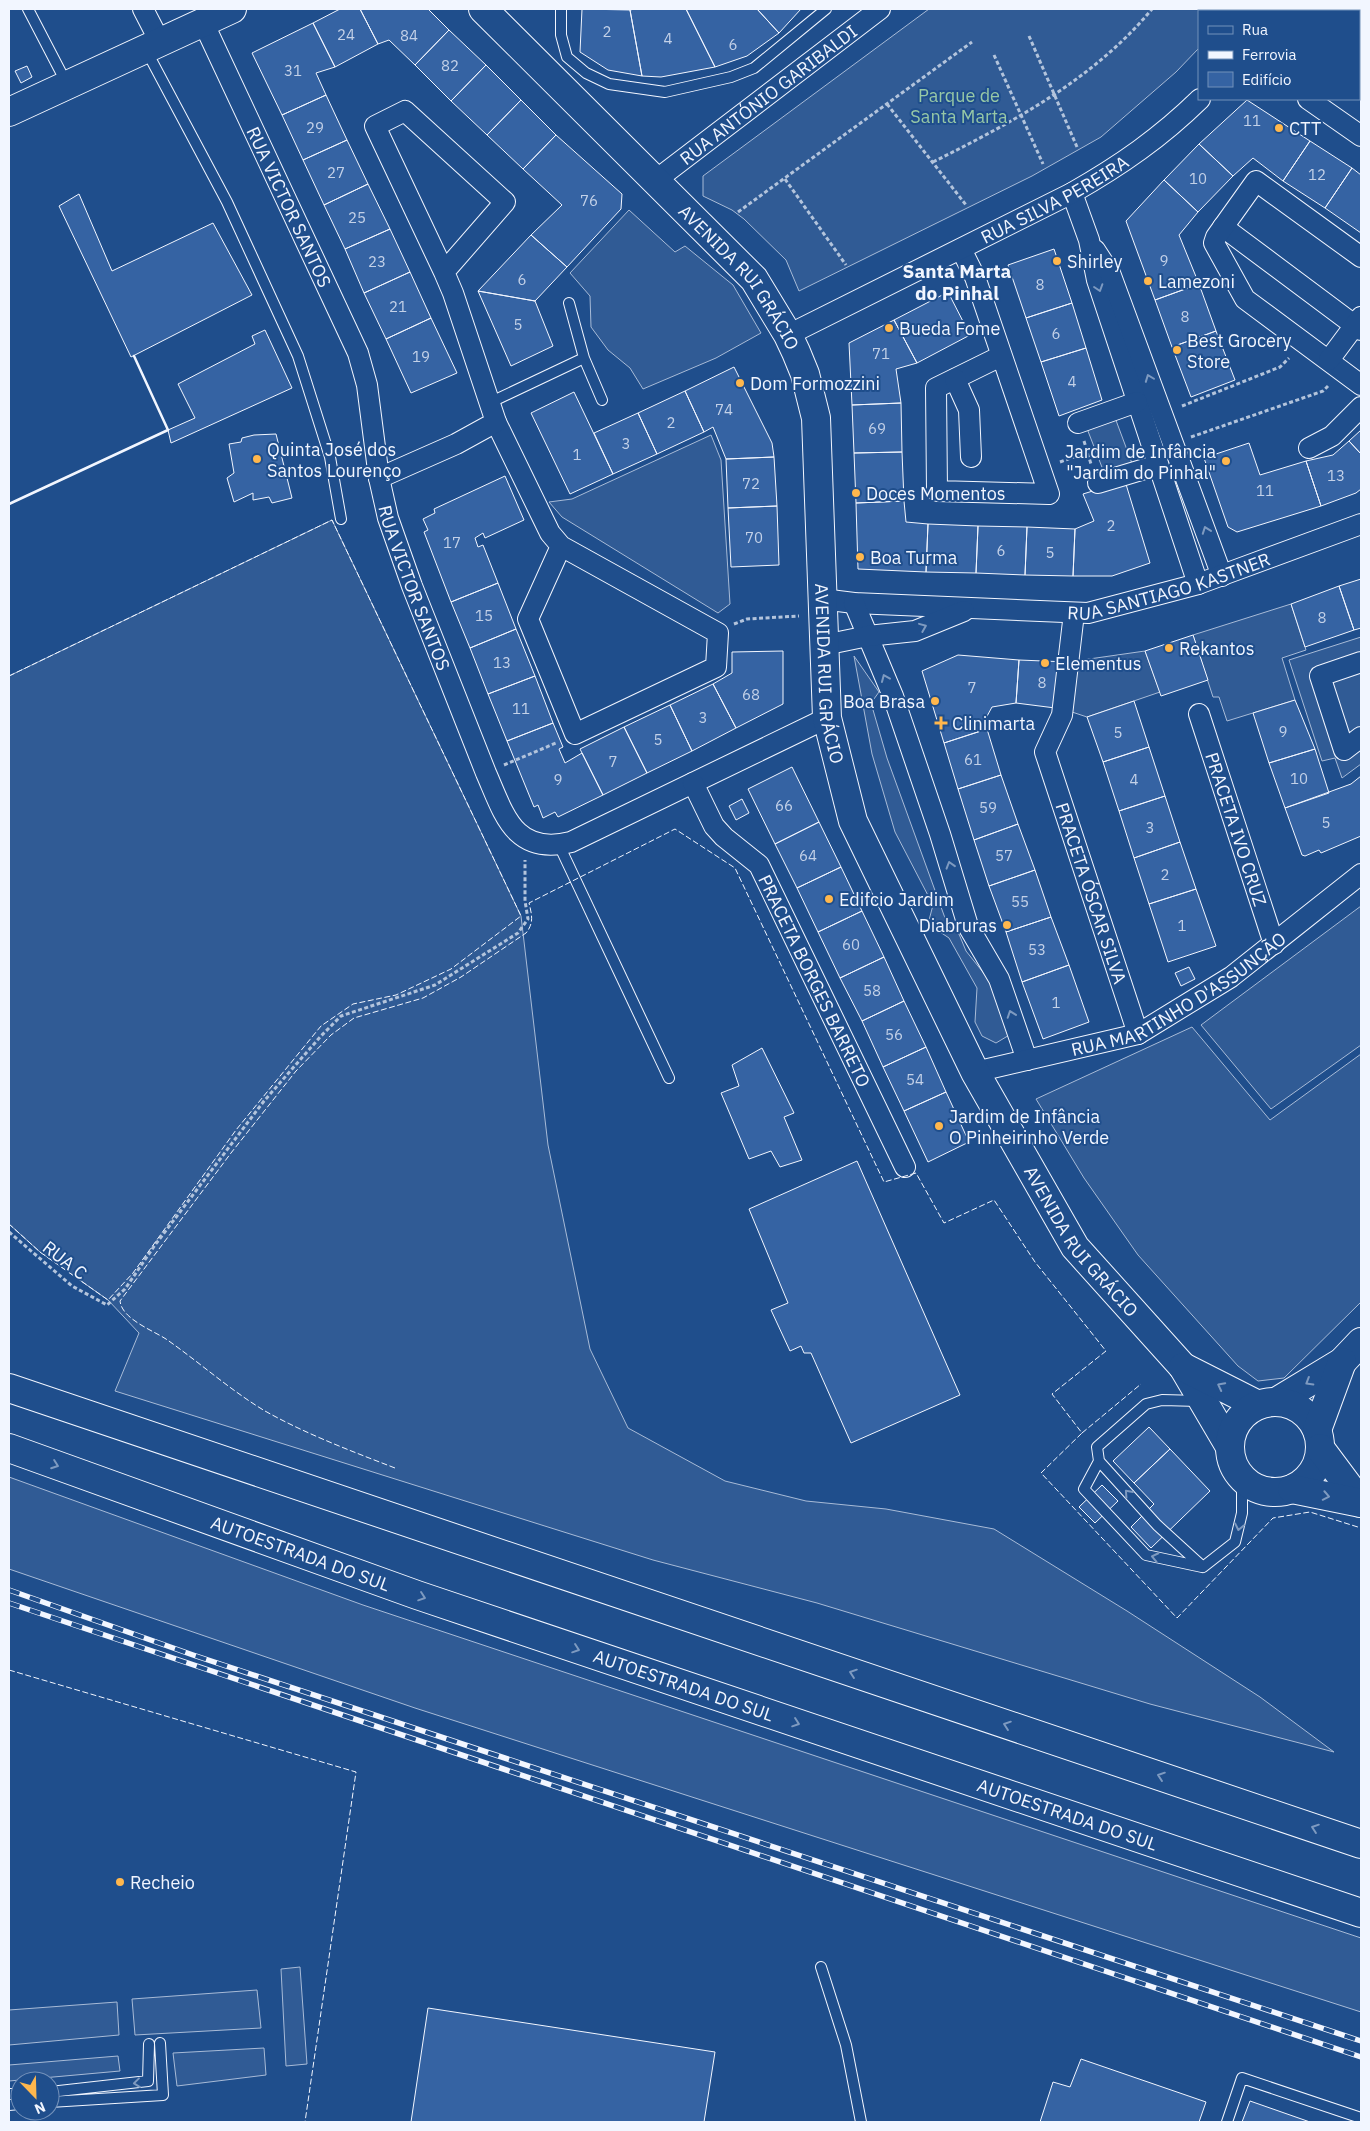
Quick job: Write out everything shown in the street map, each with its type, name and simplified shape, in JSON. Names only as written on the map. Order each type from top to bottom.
[{"type":"main road","points":[[9,112],[232,9]]},
{"type":"main road","name":"AVENIDA RUI GRÁCIO","points":[[483,9],[754,279],[788,335],[805,374],[816,418],[827,718],[853,822],[975,1072],[1075,1247],[1183,1367],[1230,1447]]},
{"type":"main road","points":[[1361,1342],[1342,1362],[1244,1415],[1234,1429],[1230,1447],[1233,1464],[1242,1478],[1257,1488],[1274,1492],[1292,1489],[1361,1503]]},
{"type":"main road","points":[[1292,1489],[1306,1480],[1316,1465],[1319,1439],[1342,1362]]},
{"type":"main road","name":"AVENIDA RUI GRÁCIO","points":[[1183,1367],[1267,1404]]},
{"type":"main road","points":[[9,1388],[1361,1844]]},
{"type":"main road","points":[[1267,1404],[1293,1406],[1308,1416],[1319,1439],[1361,1503]]},
{"type":"main road","name":"AUTOESTRADA DO SUL","points":[[9,1448],[417,1595],[1361,1913]]},
{"type":"street","points":[[143,9],[153,46]]},
{"type":"street","name":"RUA ANTÓNIO GARIBALDI","points":[[656,180],[880,9]]},
{"type":"street","name":"RUA VICTOR SANTOS","points":[[203,22],[358,353],[368,393],[379,478],[394,538],[506,821],[524,837],[542,844],[559,845],[591,833],[827,718]]},
{"type":"street","name":"RUA SILVA PEREIRA","points":[[788,335],[1072,194],[1117,168],[1148,146],[1175,124],[1199,100]]},
{"type":"street","points":[[1309,100],[1361,136]]},
{"type":"street","points":[[444,272],[505,202],[405,111],[375,126],[453,293],[496,422],[550,532],[561,546],[718,633],[716,667],[575,734],[528,619],[561,546]]},
{"type":"street","points":[[1361,257],[1256,180],[1214,239],[1214,247],[1243,297],[1361,385]]},
{"type":"street","points":[[1072,194],[1089,240],[1097,280],[1198,584]]},
{"type":"street","points":[[1222,227],[1359,324],[1335,366]]},
{"type":"street","points":[[1089,240],[1110,274],[1222,576]]},
{"type":"street","points":[[962,249],[975,277],[1048,494],[937,491],[936,388],[1001,356]]},
{"type":"street","points":[[955,379],[969,410],[972,457]]},
{"type":"street","points":[[1078,423],[1137,402]]},
{"type":"street","points":[[1309,448],[1331,437],[1361,407]]},
{"type":"street","points":[[379,478],[456,444],[496,422]]},
{"type":"street","points":[[1098,483],[1158,465]]},
{"type":"street","name":"RUA SANTIAGO KASTNER","points":[[822,607],[854,602],[1088,613],[1198,584],[1361,524]]},
{"type":"street","points":[[854,602],[893,696],[922,779],[968,926],[999,979],[1027,1060]]},
{"type":"street","name":"RUA SANTIAGO KASTNER","points":[[824,646],[868,636],[915,631],[970,608]]},
{"type":"street","name":"PRACETA ÓSCAR SILVA","points":[[1074,613],[1062,715],[1045,752],[1138,1034]]},
{"type":"street","points":[[1361,662],[1320,676],[1344,750],[1361,737]]},
{"type":"street","name":"PRACETA IVO CRUZ","points":[[1199,714],[1274,944]]},
{"type":"street","name":"PRACETA BORGES BARRETO","points":[[693,784],[714,826],[724,837],[759,865],[904,1167]]},
{"type":"street","name":"RUA MARTINHO D'ASSUNÇÃO","points":[[975,1072],[1138,1034],[1231,977],[1361,874]]},
{"type":"lane","points":[[28,9],[68,85]]},
{"type":"lane","points":[[561,9],[561,35],[567,57],[586,73],[609,84],[665,92],[731,77],[754,68],[826,9]]},
{"type":"lane","points":[[153,46],[298,356],[330,457],[341,519]]},
{"type":"lane","points":[[569,303],[584,358],[602,400]]},
{"type":"lane","points":[[490,402],[584,358]]},
{"type":"lane","points":[[559,845],[669,1078]]},
{"type":"lane","points":[[1203,1401],[1162,1400],[1146,1404],[1097,1447],[1099,1461],[1157,1525],[1203,1567]]},
{"type":"lane","points":[[1099,1461],[1084,1489],[1146,1555],[1203,1567],[1235,1542],[1242,1513],[1242,1478]]},
{"type":"lane","points":[[821,1966],[846,2045],[861,2122]]},
{"type":"lane","points":[[60,2101],[163,2095],[160,2043]]},
{"type":"lane","points":[[60,2091],[148,2081],[149,2044]]},
{"type":"lane","points":[[1227,2122],[1242,2078],[1361,2118]]},
{"type":"path","points":[[932,162],[1021,116],[1074,82],[1136,29],[1152,9]]},
{"type":"path","points":[[1029,36],[1077,147]]},
{"type":"path","points":[[738,212],[972,42]]},
{"type":"path","points":[[994,55],[1043,164]]},
{"type":"path","points":[[887,104],[966,205]]},
{"type":"path","points":[[785,179],[846,265]]},
{"type":"path","points":[[1163,413],[1280,367],[1304,344]]},
{"type":"path","points":[[1174,443],[1323,391],[1335,366]]},
{"type":"path","points":[[1040,469],[1088,452]]},
{"type":"path","points":[[718,633],[745,619],[822,607]]},
{"type":"path","points":[[486,773],[575,734]]},
{"type":"path","name":"RUA C","points":[[9,1232],[72,1286],[108,1305],[125,1289],[155,1245],[264,1101],[341,1016],[435,985],[518,932],[528,919],[525,901],[524,837]]},
{"type":"shaded area","name":"Parque de Santa Marta","points":[[929,9],[1235,9],[1198,10],[1198,49],[1176,72],[1101,137],[1032,176],[799,291],[786,260],[744,219],[732,210],[703,196],[703,176]]},
{"type":"shaded area","points":[[629,210],[675,252],[685,246],[733,285],[761,333],[716,358],[643,389],[630,368],[608,350],[591,327],[590,296],[570,273]]},
{"type":"shaded area","points":[[1114,415],[1133,466],[1105,475],[1086,426]]},
{"type":"shaded area","points":[[711,435],[721,460],[730,604],[718,613],[562,517],[549,502],[572,499]]},
{"type":"shaded area","points":[[332,520],[521,916],[548,1145],[590,1349],[628,1428],[725,1481],[806,1501],[886,1509],[994,1529],[1127,1611],[1260,1697],[1334,1752],[1150,1704],[817,1603],[653,1560],[115,1391],[139,1333],[108,1300],[40,1252],[9,1224],[9,676]]},
{"type":"shaded area","points":[[1291,604],[1306,650],[1282,658],[1295,700],[1227,721],[1219,697],[1213,697],[1193,635]]},
{"type":"shaded area","points":[[1361,637],[1361,764],[1342,778],[1335,758],[1322,761],[1289,660]]},
{"type":"shaded area","points":[[1145,651],[1160,692],[1087,717],[1063,709],[1068,662]]},
{"type":"shaded area","points":[[854,656],[879,692],[871,703],[887,758],[945,918],[950,928],[959,934],[966,951],[994,986],[1011,1034],[996,1043],[982,1036],[975,1022],[977,988],[949,938],[928,924],[933,905],[895,832],[872,754]]},
{"type":"shaded area","points":[[1361,906],[1361,1045],[1271,1109],[1201,1025]]},
{"type":"shaded area","points":[[1192,1027],[1270,1120],[1361,1054],[1361,1302],[1284,1378],[1258,1381],[1238,1366],[1138,1255],[1084,1178],[1036,1099]]},
{"type":"shaded area","points":[[9,1477],[363,1605],[1361,1938],[1361,2012],[415,1708],[9,1569]]},
{"type":"shaded area","points":[[300,1967],[307,2064],[286,2066],[281,1969]]},
{"type":"shaded area","points":[[257,1990],[261,2028],[135,2035],[132,1999]]},
{"type":"shaded area","points":[[117,2002],[119,2035],[9,2045],[9,2010]]},
{"type":"shaded area","points":[[264,2048],[266,2075],[177,2086],[173,2053]]},
{"type":"shaded area","points":[[118,2056],[120,2071],[60,2076],[60,2071],[10,2071],[9,2081],[9,2065]]},
{"type":"building","points":[[340,9],[360,9],[378,44],[335,67],[313,23]]},
{"type":"building","points":[[360,9],[428,9],[449,30],[415,65],[389,40],[378,44]]},
{"type":"building","points":[[582,9],[630,10],[642,76],[608,70],[580,52]]},
{"type":"building","points":[[686,9],[715,67],[661,77],[642,76],[630,10]]},
{"type":"building","points":[[686,9],[757,9],[779,33],[747,56],[715,67]]},
{"type":"building","points":[[757,9],[801,9],[779,33]]},
{"type":"building","points":[[1335,9],[1338,10],[1306,10]]},
{"type":"building","points":[[313,23],[335,67],[316,73],[326,95],[282,115],[252,53]]},
{"type":"building","points":[[449,30],[486,65],[451,101],[415,65]]},
{"type":"building","points":[[1360,36],[1361,37],[1360,91]]},
{"type":"building","points":[[486,65],[521,100],[487,135],[451,101]]},
{"type":"building","points":[[27,66],[32,77],[21,83],[15,71]]},
{"type":"building","points":[[326,95],[347,140],[303,160],[282,115]]},
{"type":"building","points":[[521,100],[556,135],[523,169],[487,135]]},
{"type":"building","points":[[1247,100],[1310,141],[1283,181],[1253,158],[1233,176],[1199,144]]},
{"type":"building","points":[[556,135],[622,194],[621,209],[567,267],[531,235],[562,205],[523,169]]},
{"type":"building","points":[[347,140],[368,184],[324,205],[303,160]]},
{"type":"building","points":[[1310,141],[1352,168],[1325,208],[1283,181]]},
{"type":"building","points":[[1199,144],[1233,176],[1198,212],[1164,180]]},
{"type":"building","points":[[1352,168],[1361,175],[1361,233],[1325,208]]},
{"type":"building","points":[[1164,180],[1198,212],[1179,235],[1199,284],[1155,300],[1126,221]]},
{"type":"building","points":[[368,184],[390,229],[345,249],[324,205]]},
{"type":"building","points":[[79,194],[112,271],[213,223],[252,295],[131,357],[59,206]]},
{"type":"building","points":[[390,229],[410,272],[364,293],[345,249]]},
{"type":"building","points":[[531,235],[567,267],[535,301],[478,291]]},
{"type":"building","points":[[1054,249],[1072,303],[1026,318],[1008,265]]},
{"type":"building","points":[[410,272],[431,318],[386,339],[364,293]]},
{"type":"building","points":[[1199,284],[1216,331],[1172,347],[1155,300]]},
{"type":"building","points":[[478,291],[535,301],[553,346],[511,366]]},
{"type":"building","points":[[948,292],[970,335],[917,363],[894,320]]},
{"type":"building","points":[[1072,303],[1086,348],[1041,362],[1026,318]]},
{"type":"building","points":[[431,318],[457,373],[411,393],[386,339]]},
{"type":"building","points":[[894,320],[917,363],[896,369],[901,403],[852,405],[849,343]]},
{"type":"building","points":[[265,330],[292,388],[171,443],[168,430],[195,418],[178,384],[255,344],[252,336]]},
{"type":"building","points":[[1216,331],[1235,380],[1191,397],[1172,347]]},
{"type":"building","points":[[1086,348],[1102,400],[1059,416],[1041,362]]},
{"type":"building","points":[[734,367],[772,443],[774,457],[726,459],[713,427],[704,432],[685,391]]},
{"type":"building","points":[[685,391],[704,432],[657,454],[638,413]]},
{"type":"building","points":[[574,392],[613,474],[570,494],[531,413]]},
{"type":"building","points":[[901,403],[902,452],[854,453],[852,405]]},
{"type":"building","points":[[638,413],[657,454],[613,474],[594,433]]},
{"type":"building","points":[[1361,430],[1361,454],[1349,441]]},
{"type":"building","name":"Quinta José dos Santos Lourenço","points":[[276,434],[292,498],[272,503],[269,497],[253,500],[253,493],[234,502],[227,478],[234,473],[229,444],[241,442],[242,438],[254,435]]},
{"type":"building","points":[[1349,441],[1361,454],[1361,489],[1356,493],[1321,506],[1306,461],[1333,455]]},
{"type":"building","points":[[1249,443],[1260,475],[1306,461],[1321,506],[1237,532],[1228,527],[1204,458]]},
{"type":"building","points":[[902,452],[904,501],[856,503],[854,453]]},
{"type":"building","points":[[774,457],[777,506],[728,508],[726,459]]},
{"type":"building","points":[[505,476],[524,520],[485,538],[483,533],[475,538],[478,547],[483,545],[498,583],[451,602],[424,532],[428,530],[423,519],[435,513],[434,509]]},
{"type":"building","points":[[1125,481],[1150,563],[1112,576],[1073,576],[1075,529],[1094,521],[1083,494]]},
{"type":"building","points":[[904,501],[906,522],[928,524],[926,572],[858,569],[856,503]]},
{"type":"building","points":[[777,506],[779,565],[731,567],[728,508]]},
{"type":"building","points":[[928,524],[978,526],[976,573],[926,572]]},
{"type":"building","points":[[978,526],[1027,527],[1025,575],[976,573]]},
{"type":"building","points":[[1027,527],[1075,529],[1073,576],[1025,575]]},
{"type":"building","points":[[1361,579],[1361,628],[1354,630],[1339,586]]},
{"type":"building","points":[[498,583],[516,629],[470,648],[451,602]]},
{"type":"building","points":[[1339,586],[1354,630],[1305,647],[1291,604]]},
{"type":"building","points":[[516,629],[535,676],[488,694],[470,648]]},
{"type":"building","points":[[1193,635],[1208,680],[1161,696],[1145,651]]},
{"type":"building","points":[[783,651],[783,704],[736,728],[713,684],[732,673],[732,652]]},
{"type":"building","points":[[958,655],[1019,660],[1016,703],[992,707],[986,718],[987,729],[944,743],[922,671]]},
{"type":"building","points":[[1019,660],[1068,662],[1063,709],[1016,703]]},
{"type":"building","points":[[535,676],[553,723],[507,741],[488,694]]},
{"type":"building","points":[[713,684],[736,728],[692,751],[670,705]]},
{"type":"building","points":[[1295,700],[1315,749],[1269,763],[1253,713]]},
{"type":"building","points":[[1134,701],[1149,747],[1103,762],[1087,717]]},
{"type":"building","points":[[670,705],[692,751],[647,773],[624,727]]},
{"type":"building","points":[[553,723],[563,747],[559,749],[565,763],[582,753],[603,795],[558,817],[555,812],[543,818],[538,805],[534,807],[507,741]]},
{"type":"building","points":[[624,727],[647,773],[603,795],[580,749]]},
{"type":"building","points":[[987,729],[1001,775],[958,789],[944,743]]},
{"type":"building","points":[[1149,747],[1165,796],[1119,811],[1103,762]]},
{"type":"building","points":[[1315,749],[1329,793],[1285,808],[1269,763]]},
{"type":"building","points":[[792,767],[819,822],[775,844],[748,789]]},
{"type":"building","points":[[1001,775],[1018,824],[974,840],[958,789]]},
{"type":"building","points":[[1361,776],[1361,836],[1321,853],[1319,850],[1305,856],[1302,855],[1285,808],[1351,784]]},
{"type":"building","points":[[1165,796],[1180,842],[1134,858],[1119,811]]},
{"type":"building","points":[[742,799],[749,813],[736,820],[729,806]]},
{"type":"building","points":[[819,822],[841,867],[797,888],[775,844]]},
{"type":"building","points":[[1018,824],[1035,870],[989,886],[974,840]]},
{"type":"building","points":[[1180,842],[1196,889],[1149,904],[1134,858]]},
{"type":"building","name":"Edifcio Jardim","points":[[841,867],[862,911],[818,932],[797,888]]},
{"type":"building","points":[[1035,870],[1051,917],[1006,932],[989,886]]},
{"type":"building","points":[[1196,889],[1216,946],[1168,962],[1149,904]]},
{"type":"building","points":[[862,911],[884,957],[840,978],[818,932]]},
{"type":"building","points":[[1051,917],[1069,965],[1022,982],[1006,932]]},
{"type":"building","points":[[884,957],[904,1001],[862,1021],[840,978]]},
{"type":"building","points":[[1069,965],[1089,1022],[1043,1039],[1022,982]]},
{"type":"building","points":[[1189,967],[1195,979],[1181,986],[1175,973]]},
{"type":"building","points":[[904,1001],[926,1047],[883,1067],[862,1021]]},
{"type":"building","points":[[926,1047],[946,1092],[904,1111],[883,1067]]},
{"type":"building","points":[[762,1048],[794,1113],[784,1117],[802,1160],[780,1167],[771,1151],[749,1159],[721,1093],[739,1086],[732,1065]]},
{"type":"building","points":[[946,1092],[969,1142],[928,1162],[904,1111]]},
{"type":"building","points":[[857,1161],[960,1395],[851,1443],[811,1353],[804,1353],[801,1346],[790,1351],[771,1310],[788,1303],[749,1209]]},
{"type":"building","points":[[1149,1427],[1170,1449],[1134,1483],[1113,1461]]},
{"type":"building","points":[[1170,1449],[1210,1491],[1151,1548],[1131,1527],[1154,1504],[1134,1483]]},
{"type":"building","points":[[1102,1485],[1118,1501],[1095,1523],[1079,1507]]},
{"type":"building","points":[[428,2008],[715,2052],[704,2122],[411,2122]]},
{"type":"building","points":[[1081,2059],[1206,2102],[1199,2122],[1040,2122],[1053,2082],[1070,2087]]},
{"type":"building","points":[[1250,2101],[1310,2122],[1242,2122]]},
{"type":"railway","points":[[9,1590],[193,1655],[1361,2041]]},
{"type":"railway","points":[[9,1603],[1361,2057]]},
{"type":"fence","points":[[9,676],[332,520],[521,916],[451,969],[396,995],[353,1004],[321,1026],[236,1130],[133,1273],[108,1300],[40,1252],[9,1224]]},
{"type":"fence","points":[[395,1468],[313,1435],[265,1411],[239,1394],[166,1339],[132,1319],[126,1313],[120,1301],[231,1153],[296,1071],[331,1035],[354,1018],[423,998],[461,977],[526,933],[532,919],[529,903],[675,829],[735,868],[884,1182],[916,1173],[944,1223],[994,1200],[1035,1262],[1106,1351],[1052,1394],[1082,1433],[1041,1473],[1177,1618],[1273,1518],[1310,1512],[1361,1528]]},
{"type":"fence","points":[[1082,1433],[1141,1384]]},
{"type":"fence","points":[[9,1670],[356,1772],[305,2122]]},
{"type":"wall","points":[[9,504],[168,430],[134,356]]},
{"type":"place","name":"CTT","points":[[1279,128]]},
{"type":"place","name":"Shirley","points":[[1057,261]]},
{"type":"place","name":"Lamezoni","points":[[1148,281]]},
{"type":"place","name":"Bueda Fome","points":[[889,328]]},
{"type":"place","name":"Best Grocery Store","points":[[1177,350]]},
{"type":"place","name":"Dom Formozzini","points":[[740,383]]},
{"type":"place","name":"Quinta José dos Santos Lourenço","points":[[257,459]]},
{"type":"place","name":"Jardim de Infância \"Jardim do Pinhal\"","points":[[1226,461]]},
{"type":"place","name":"Doces Momentos","points":[[856,493]]},
{"type":"place","name":"Boa Turma","points":[[860,557]]},
{"type":"place","name":"Rekantos","points":[[1169,648]]},
{"type":"place","name":"Elementus","points":[[1045,663]]},
{"type":"place","name":"Boa Brasa","points":[[935,701]]},
{"type":"place","name":"Clinimarta","points":[[941,723]]},
{"type":"place","name":"Edifcio Jardim","points":[[829,899]]},
{"type":"place","name":"Diabruras","points":[[1007,925]]},
{"type":"place","name":"Jardim de Infância O Pinheirinho Verde","points":[[939,1126]]},
{"type":"place","name":"Recheio","points":[[120,1882]]},
{"type":"district","name":"Santa Marta do Pinhal","points":[[957,282]]}]
